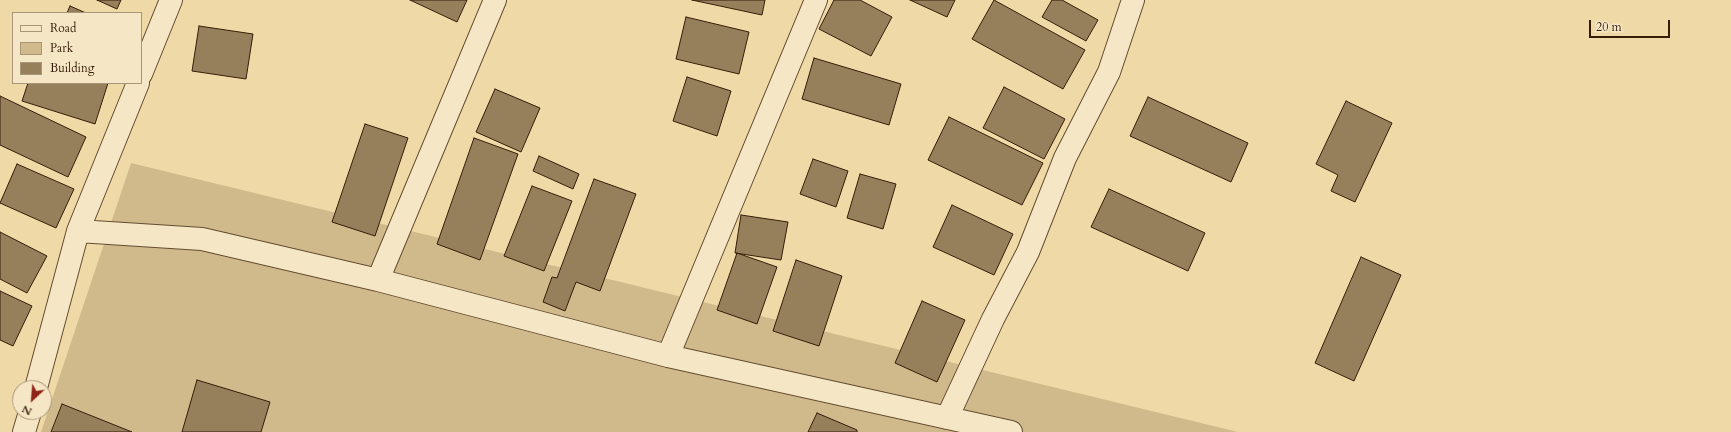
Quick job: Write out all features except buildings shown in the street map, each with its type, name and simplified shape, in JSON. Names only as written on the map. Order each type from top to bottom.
[{"type":"street","points":[[142,72],[171,0]]},
{"type":"street","points":[[378,280],[495,0]]},
{"type":"street","points":[[668,356],[816,0]]},
{"type":"street","points":[[947,418],[993,319],[1028,252],[1065,158],[1109,72],[1133,0]]},
{"type":"street","points":[[38,380],[78,231],[138,84]]},
{"type":"street","points":[[78,231],[202,239],[378,280],[668,356],[1011,432]]},
{"type":"street","points":[[24,432],[28,420]]},
{"type":"green space","points":[[131,163],[1238,432],[41,432],[45,420],[52,420],[52,399]]}]
